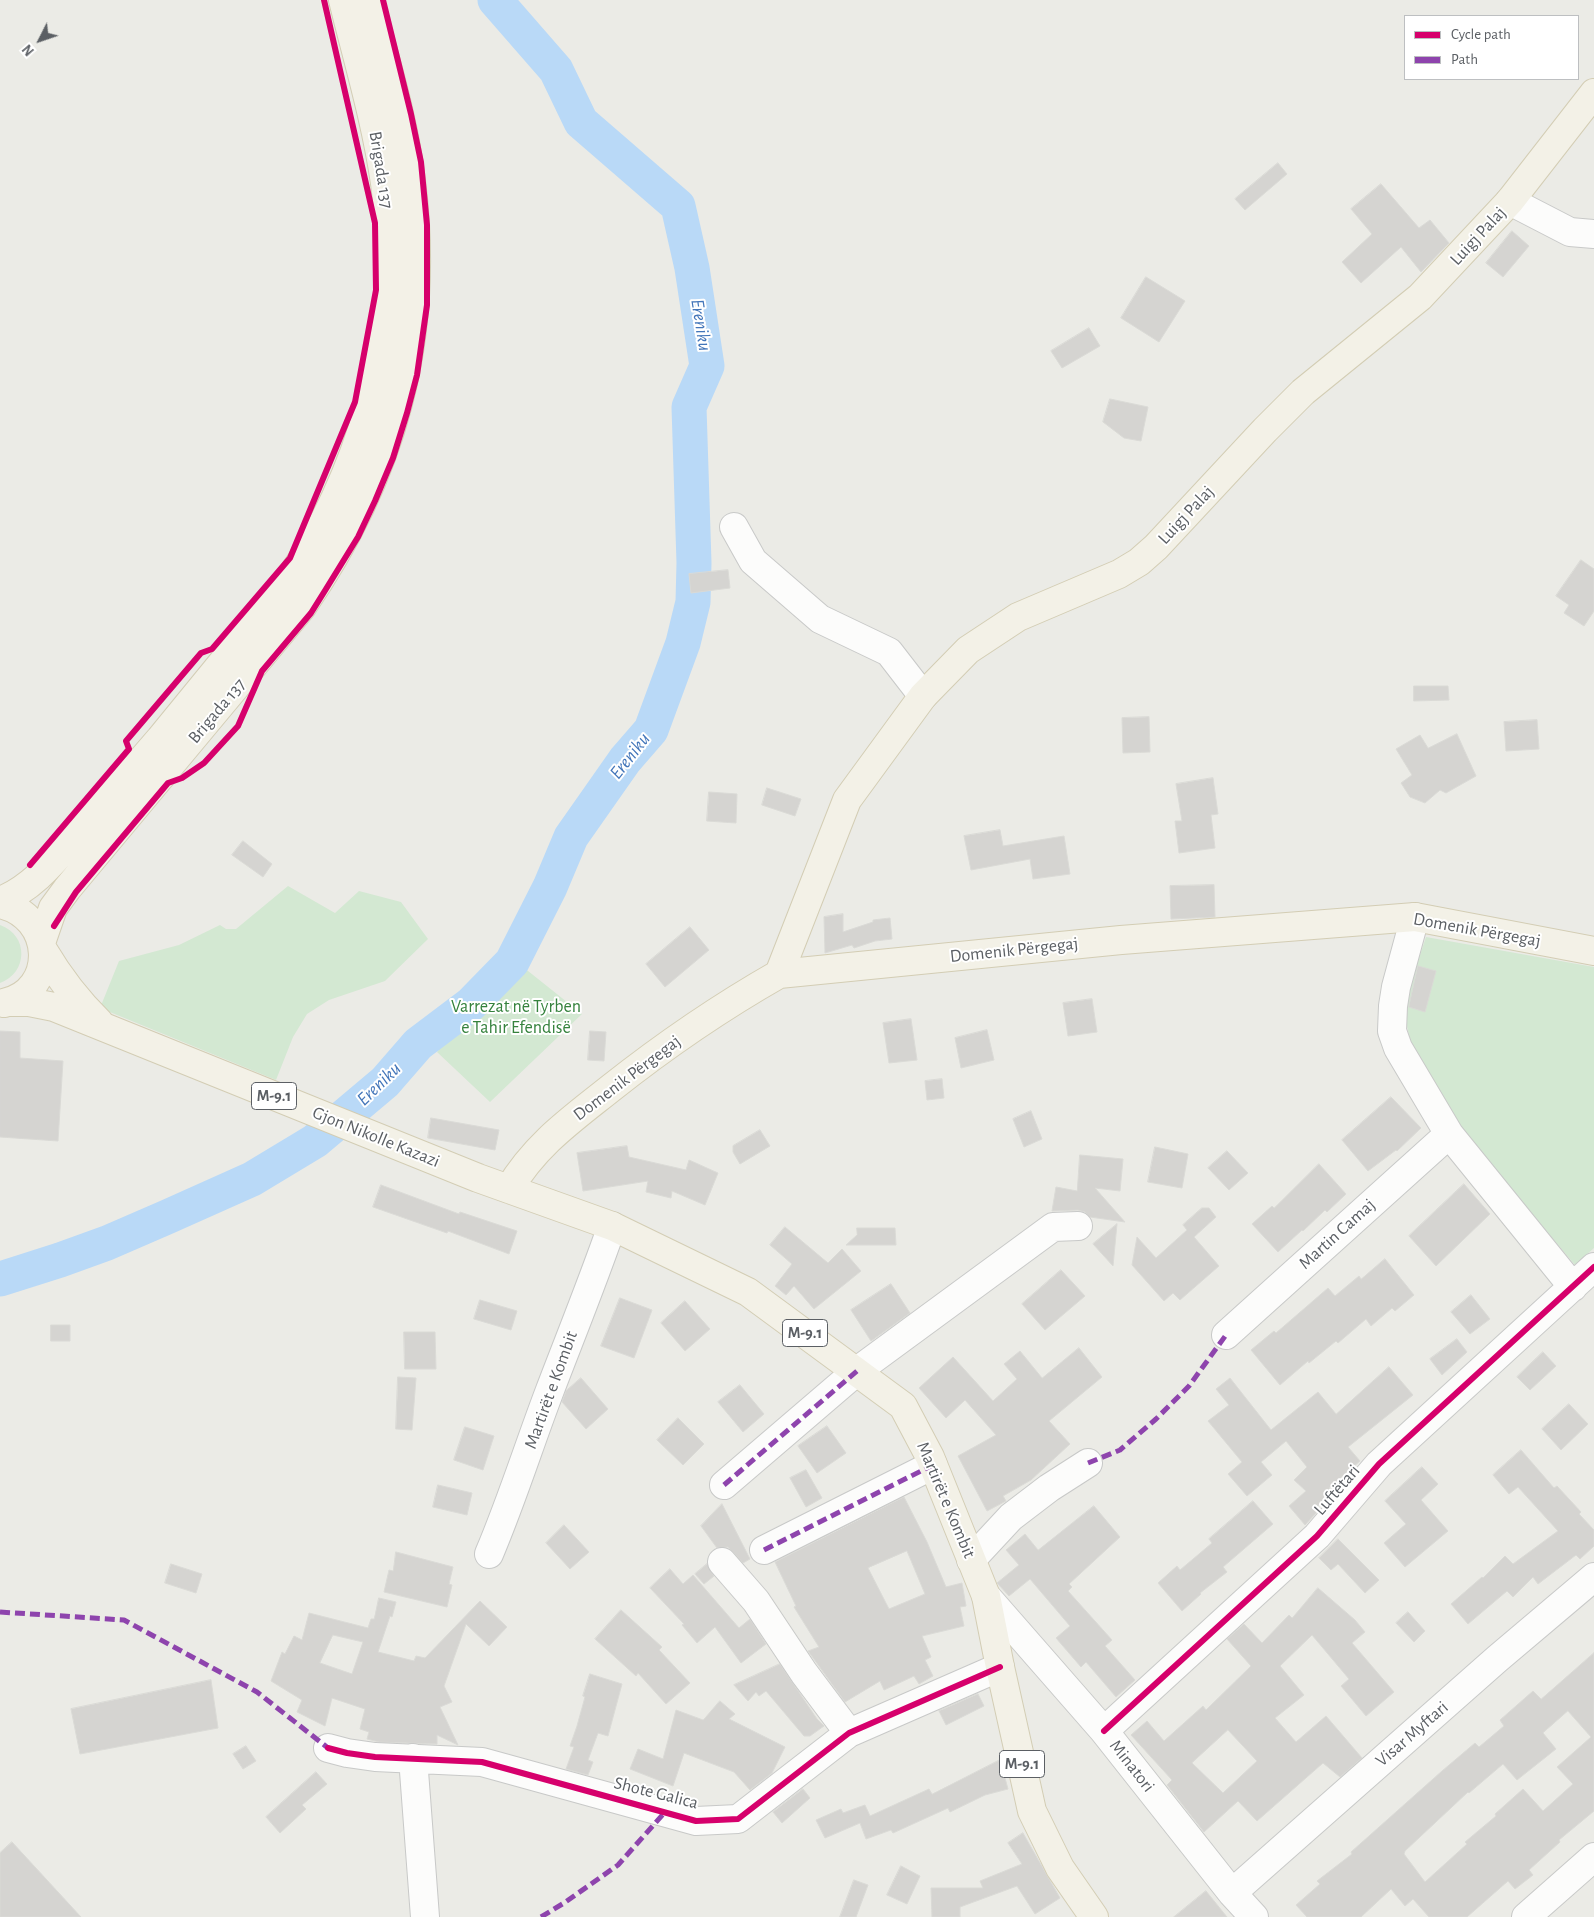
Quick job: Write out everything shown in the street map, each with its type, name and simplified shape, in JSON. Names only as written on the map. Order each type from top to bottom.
[{"type":"main road","name":"Brigada 137","points":[[0,903],[26,887],[44,870],[132,772],[270,605],[315,537],[338,493],[356,448],[367,415],[382,348],[387,306],[389,248],[385,185],[380,152],[342,0]]},
{"type":"main road","name":"Brigada 137","points":[[3,1003],[22,995],[34,983],[42,967],[42,945],[53,908],[67,889],[302,607],[321,579],[355,520],[382,456],[402,388],[409,352],[415,291],[416,248],[411,180],[406,146],[369,0]]},
{"type":"main road","name":"Luigj Palaj","points":[[779,974],[847,800],[922,696],[968,650],[1018,617],[1119,574],[1139,562],[1156,547],[1303,392],[1420,297],[1510,201],[1594,93]]},
{"type":"main road","name":"Brigada 137","points":[[0,903],[11,906],[24,914],[35,926],[42,945]]},
{"type":"main road","name":"Domenik Përgegaj","points":[[509,1189],[529,1159],[554,1133],[656,1054],[748,992],[779,974],[1121,940],[1415,917],[1594,951]]},
{"type":"main road","name":"M-9.1","points":[[42,945],[67,988],[80,1004],[107,1029]]},
{"type":"main road","name":"M-9.1","points":[[3,1003],[41,1003],[107,1029]]},
{"type":"main road","name":"Gjon Nikolle Kazazi","points":[[107,1029],[509,1189]]},
{"type":"main road","name":"Martirët e Kombit","points":[[509,1189],[612,1226],[748,1292],[903,1406],[934,1465],[986,1596],[1032,1811],[1060,1868],[1092,1916]]},
{"type":"street","name":"Luigj Palaj","points":[[1510,201],[1570,232],[1594,234]]},
{"type":"street","points":[[734,527],[753,561],[820,619],[889,652],[922,696]]},
{"type":"street","points":[[1415,917],[1396,987],[1392,1031],[1398,1048],[1449,1134],[1573,1287]]},
{"type":"street","name":"Martin Camaj","points":[[1226,1335],[1449,1134]]},
{"type":"street","name":"Martirët e Kombit","points":[[489,1554],[508,1510],[612,1226]]},
{"type":"street","points":[[724,1485],[857,1371],[1053,1227],[1078,1226]]},
{"type":"street","name":"Luftëtari","points":[[1104,1731],[1317,1536],[1379,1464],[1594,1267]]},
{"type":"street","points":[[971,1560],[1011,1517],[1049,1488],[1088,1463]]},
{"type":"street","points":[[764,1550],[934,1465]]},
{"type":"street","points":[[722,1562],[756,1601],[804,1673],[849,1733]]},
{"type":"street","name":"Visar Myftari","points":[[1232,1893],[1497,1659],[1594,1577]]},
{"type":"street","name":"Minatori","points":[[986,1596],[1104,1731],[1232,1893],[1254,1917]]},
{"type":"street","name":"Shote Galica","points":[[328,1748],[375,1757],[482,1762],[696,1821],[738,1818],[849,1733],[1000,1666]]},
{"type":"street","points":[[414,1758],[425,1917]]},
{"type":"street","points":[[1526,1917],[1594,1857]]},
{"type":"green space","points":[[288,886],[335,913],[359,891],[401,902],[428,939],[385,981],[329,1000],[307,1014],[293,1037],[276,1080],[100,1008],[119,961],[179,945],[220,925],[226,929],[236,929]]},
{"type":"green space","points":[[0,925],[16,937],[20,945],[21,954],[20,963],[16,971],[0,983]]},
{"type":"green space","points":[[1426,937],[1594,967],[1594,1248],[1575,1265],[1460,1130],[1411,1045],[1405,1017],[1405,999]]},
{"type":"green space","name":"Varrezat në Tyrben e Tahir Efendisë","points":[[508,955],[582,1014],[490,1102],[437,1052]]},
{"type":"building","points":[[1278,163],[1287,174],[1245,210],[1235,199]]},
{"type":"building","points":[[1381,184],[1419,228],[1430,220],[1449,243],[1421,272],[1401,247],[1361,283],[1342,262],[1372,234],[1351,209]]},
{"type":"building","points":[[1512,231],[1529,246],[1503,277],[1486,263]]},
{"type":"building","points":[[1146,277],[1185,301],[1159,342],[1121,318]]},
{"type":"building","points":[[1089,328],[1100,346],[1062,368],[1051,351]]},
{"type":"building","points":[[1110,399],[1148,407],[1141,441],[1124,438],[1103,422]]},
{"type":"building","points":[[1581,560],[1594,569],[1594,611],[1584,626],[1564,613],[1569,605],[1556,596]]},
{"type":"building","points":[[728,570],[730,588],[691,593],[689,574]]},
{"type":"building","points":[[1414,686],[1448,686],[1449,700],[1414,701]]},
{"type":"building","points":[[1149,717],[1150,752],[1123,753],[1122,718]]},
{"type":"building","points":[[1537,720],[1539,749],[1506,751],[1504,722]]},
{"type":"building","points":[[1457,734],[1476,776],[1446,793],[1440,790],[1425,803],[1410,797],[1401,783],[1412,775],[1396,749],[1420,735],[1428,748]]},
{"type":"building","points":[[1213,778],[1218,814],[1211,815],[1215,848],[1179,853],[1175,821],[1182,821],[1176,784]]},
{"type":"building","points":[[767,788],[801,799],[795,816],[762,805]]},
{"type":"building","points":[[709,792],[737,794],[736,823],[707,821]]},
{"type":"building","points":[[1000,830],[1003,846],[1064,836],[1070,874],[1033,879],[1030,859],[971,870],[964,836]]},
{"type":"building","points":[[243,841],[272,864],[263,877],[232,855]]},
{"type":"building","points":[[1214,885],[1215,917],[1171,919],[1170,886]]},
{"type":"building","points":[[843,914],[843,932],[873,922],[873,920],[890,918],[892,939],[875,941],[854,948],[852,945],[825,953],[824,917]]},
{"type":"building","points":[[690,927],[709,950],[665,987],[646,964]]},
{"type":"building","points":[[1418,966],[1436,971],[1425,1012],[1409,1007]]},
{"type":"building","points":[[1092,999],[1097,1032],[1068,1036],[1063,1003]]},
{"type":"building","points":[[911,1019],[917,1060],[889,1063],[883,1023]]},
{"type":"building","points":[[987,1030],[994,1060],[961,1068],[955,1038]]},
{"type":"building","points":[[0,1031],[20,1032],[20,1058],[63,1061],[58,1141],[0,1137]]},
{"type":"building","points":[[590,1031],[606,1032],[604,1061],[588,1060]]},
{"type":"building","points":[[942,1079],[944,1098],[927,1100],[925,1081]]},
{"type":"building","points":[[1391,1097],[1421,1128],[1397,1151],[1368,1171],[1342,1140]]},
{"type":"building","points":[[1031,1111],[1042,1139],[1024,1147],[1013,1119]]},
{"type":"building","points":[[431,1118],[499,1130],[495,1150],[428,1138]]},
{"type":"building","points":[[760,1130],[770,1146],[740,1164],[733,1152],[733,1146]]},
{"type":"building","points":[[627,1146],[629,1157],[686,1170],[689,1160],[718,1173],[705,1205],[672,1191],[671,1198],[646,1192],[648,1181],[583,1191],[577,1153]]},
{"type":"building","points":[[1155,1147],[1188,1154],[1182,1188],[1148,1182]]},
{"type":"building","points":[[1227,1151],[1248,1173],[1229,1190],[1208,1168]]},
{"type":"building","points":[[1080,1155],[1123,1159],[1120,1191],[1095,1188],[1125,1222],[1090,1217],[1085,1212],[1078,1210],[1052,1211],[1056,1187],[1077,1191]]},
{"type":"building","points":[[1319,1164],[1346,1194],[1278,1252],[1252,1224],[1272,1206],[1274,1208]]},
{"type":"building","points":[[1464,1184],[1490,1214],[1436,1266],[1409,1236]]},
{"type":"building","points":[[381,1185],[459,1214],[460,1212],[517,1231],[509,1254],[448,1231],[447,1233],[373,1207]]},
{"type":"building","points":[[1202,1208],[1209,1208],[1216,1217],[1194,1237],[1219,1266],[1180,1300],[1173,1293],[1164,1301],[1132,1265],[1137,1237],[1156,1258],[1187,1230],[1183,1225]]},
{"type":"building","points":[[1117,1224],[1113,1266],[1093,1244]]},
{"type":"building","points":[[785,1227],[828,1263],[842,1249],[861,1271],[814,1309],[794,1286],[786,1295],[775,1286],[792,1264],[770,1245]]},
{"type":"building","points":[[857,1228],[895,1228],[896,1245],[846,1245],[857,1235]]},
{"type":"building","points":[[1385,1259],[1414,1295],[1395,1311],[1392,1308],[1371,1326],[1366,1319],[1338,1343],[1336,1341],[1309,1363],[1308,1361],[1280,1385],[1251,1350],[1274,1331],[1276,1333],[1328,1288],[1335,1296],[1359,1276],[1361,1279]]},
{"type":"building","points":[[1061,1270],[1085,1296],[1045,1330],[1022,1304]]},
{"type":"building","points":[[891,1284],[910,1313],[871,1341],[851,1310]]},
{"type":"building","points":[[1471,1295],[1490,1319],[1470,1334],[1451,1312]]},
{"type":"building","points":[[620,1298],[652,1310],[634,1358],[601,1346]]},
{"type":"building","points":[[480,1300],[517,1311],[511,1330],[474,1319]]},
{"type":"building","points":[[685,1301],[710,1329],[685,1351],[661,1323]]},
{"type":"building","points":[[51,1325],[70,1325],[70,1341],[51,1341]]},
{"type":"building","points":[[404,1332],[435,1332],[436,1369],[405,1369]]},
{"type":"building","points":[[1457,1339],[1467,1352],[1442,1375],[1430,1359]]},
{"type":"building","points":[[1079,1348],[1102,1377],[1049,1421],[1070,1444],[1031,1480],[1003,1496],[1006,1501],[987,1511],[958,1456],[996,1435],[965,1400],[946,1418],[919,1388],[953,1357],[993,1401],[1017,1379],[1004,1364],[1020,1351],[1042,1378]]},
{"type":"building","points":[[1543,1352],[1556,1366],[1530,1390],[1517,1377]]},
{"type":"building","points":[[1389,1367],[1413,1395],[1348,1447],[1360,1461],[1329,1488],[1333,1491],[1316,1508],[1318,1511],[1305,1525],[1289,1506],[1306,1491],[1294,1480],[1307,1467],[1286,1441],[1261,1462],[1272,1475],[1247,1496],[1228,1474],[1242,1462],[1208,1421],[1229,1405],[1216,1389],[1230,1378],[1271,1430],[1318,1392],[1336,1414]]},
{"type":"building","points":[[398,1377],[416,1378],[412,1430],[396,1429]]},
{"type":"building","points":[[581,1378],[608,1409],[586,1429],[562,1402],[566,1391]]},
{"type":"building","points":[[740,1385],[764,1414],[743,1432],[718,1402]]},
{"type":"building","points":[[1569,1404],[1588,1424],[1561,1450],[1542,1429]]},
{"type":"building","points":[[678,1418],[704,1444],[683,1465],[657,1440]]},
{"type":"building","points":[[827,1426],[846,1453],[817,1473],[798,1446]]},
{"type":"building","points":[[465,1427],[494,1436],[483,1470],[454,1460]]},
{"type":"building","points":[[1521,1450],[1554,1488],[1557,1486],[1581,1512],[1579,1514],[1594,1530],[1594,1546],[1580,1559],[1576,1555],[1538,1584],[1533,1577],[1513,1597],[1507,1591],[1468,1624],[1451,1604],[1483,1578],[1505,1556],[1513,1564],[1558,1531],[1518,1487],[1509,1494],[1493,1475]]},
{"type":"building","points":[[1422,1467],[1438,1484],[1421,1500],[1448,1531],[1405,1567],[1384,1543],[1406,1524],[1385,1501]]},
{"type":"building","points":[[806,1470],[822,1498],[806,1507],[790,1478]]},
{"type":"building","points":[[438,1485],[472,1493],[467,1515],[433,1507]]},
{"type":"building","points":[[904,1497],[927,1542],[946,1587],[962,1583],[966,1606],[960,1607],[964,1626],[922,1636],[931,1657],[925,1660],[933,1676],[919,1684],[914,1676],[884,1690],[880,1681],[845,1702],[808,1651],[819,1647],[794,1607],[796,1606],[775,1562]],"holes":[[[907,1551],[925,1594],[889,1609],[868,1568]]]},
{"type":"building","points":[[1253,1501],[1273,1524],[1223,1567],[1227,1572],[1200,1593],[1182,1611],[1158,1583],[1177,1566],[1180,1570],[1212,1543],[1209,1539]]},
{"type":"building","points":[[722,1504],[750,1559],[743,1563],[728,1547],[717,1548],[701,1526]]},
{"type":"building","points":[[1094,1506],[1120,1537],[1069,1584],[1072,1587],[1068,1591],[1112,1640],[1105,1646],[1135,1680],[1116,1697],[1086,1662],[1081,1667],[1056,1638],[1070,1626],[1030,1579],[1009,1596],[997,1583],[1019,1565],[1006,1550],[1025,1534],[1038,1550]]},
{"type":"building","points":[[564,1525],[589,1552],[570,1569],[546,1543]]},
{"type":"building","points":[[1338,1539],[1379,1580],[1365,1593],[1338,1564],[1331,1570],[1319,1558]]},
{"type":"building","points":[[396,1552],[453,1567],[449,1584],[452,1585],[447,1607],[384,1592],[389,1570],[393,1571]]},
{"type":"building","points":[[171,1564],[202,1574],[196,1593],[165,1583]]},
{"type":"building","points":[[707,1564],[714,1576],[704,1584],[695,1574]]},
{"type":"building","points":[[670,1569],[683,1584],[693,1575],[739,1628],[750,1619],[766,1644],[741,1663],[715,1627],[697,1643],[682,1625],[684,1624],[650,1588]]},
{"type":"building","points":[[1318,1588],[1355,1620],[1365,1632],[1352,1643],[1394,1692],[1366,1716],[1341,1686],[1349,1679],[1312,1635],[1280,1666],[1304,1695],[1275,1718],[1296,1742],[1326,1716],[1362,1758],[1340,1777],[1323,1763],[1257,1821],[1238,1801],[1204,1832],[1167,1785],[1172,1780],[1131,1735],[1147,1721],[1164,1741],[1203,1706],[1206,1710],[1251,1666],[1227,1639],[1244,1624],[1262,1643],[1289,1615],[1292,1618]],"holes":[[[1228,1730],[1257,1761],[1223,1793],[1192,1763]]]},
{"type":"building","points":[[379,1598],[396,1602],[378,1652],[414,1661],[416,1656],[425,1658],[480,1601],[507,1627],[489,1646],[466,1624],[444,1686],[452,1702],[440,1707],[458,1745],[437,1735],[437,1744],[379,1742],[367,1739],[369,1732],[360,1729],[365,1709],[332,1698],[325,1726],[297,1712],[302,1700],[271,1681],[282,1652],[285,1654],[294,1636],[302,1640],[309,1613],[368,1628],[371,1619],[374,1619]],"holes":[[[333,1635],[363,1642],[352,1674],[320,1663]]]},
{"type":"building","points":[[621,1610],[662,1647],[659,1650],[690,1683],[666,1704],[638,1673],[636,1676],[595,1639]]},
{"type":"building","points":[[1408,1612],[1425,1631],[1414,1642],[1396,1623]]},
{"type":"building","points":[[1594,1653],[1594,1811],[1559,1840],[1560,1842],[1529,1870],[1533,1875],[1515,1889],[1508,1881],[1467,1917],[1429,1917],[1413,1899],[1405,1906],[1391,1889],[1361,1917],[1307,1917],[1296,1905],[1320,1884],[1317,1881],[1352,1854],[1351,1852],[1442,1771],[1475,1743],[1479,1747],[1504,1726],[1500,1720],[1533,1691],[1541,1699]],"holes":[[[1568,1711],[1591,1737],[1557,1767],[1573,1784],[1543,1811],[1523,1789],[1425,1882],[1404,1854],[1468,1792],[1503,1764],[1517,1780],[1556,1749],[1543,1733]]]},
{"type":"building","points":[[780,1664],[817,1719],[824,1726],[810,1736],[804,1736],[766,1691],[759,1696],[756,1692],[748,1701],[734,1685]]},
{"type":"building","points":[[590,1674],[622,1684],[608,1736],[598,1733],[588,1760],[593,1762],[588,1775],[566,1769],[574,1747],[570,1746]]},
{"type":"building","points":[[211,1680],[218,1728],[80,1754],[71,1709]]},
{"type":"building","points":[[978,1694],[984,1706],[946,1725],[939,1711]]},
{"type":"building","points":[[720,1701],[735,1714],[729,1719],[785,1747],[772,1773],[750,1790],[734,1772],[684,1753],[673,1786],[630,1769],[638,1749],[663,1759],[676,1710],[703,1720]]},
{"type":"building","points":[[246,1746],[256,1761],[243,1769],[233,1754]]},
{"type":"building","points":[[1000,1760],[1008,1789],[985,1795],[950,1812],[948,1808],[893,1833],[891,1830],[866,1839],[860,1823],[825,1838],[816,1820],[841,1809],[843,1813],[865,1805],[870,1816],[929,1789],[932,1794]]},
{"type":"building","points":[[316,1772],[327,1784],[302,1805],[306,1809],[280,1833],[266,1817]]},
{"type":"building","points":[[803,1789],[810,1798],[782,1823],[773,1812]]},
{"type":"building","points":[[1023,1833],[1060,1898],[1035,1914],[1017,1886],[960,1907],[960,1917],[932,1917],[931,1888],[983,1888],[980,1881],[1022,1864],[1008,1843]]},
{"type":"building","points":[[12,1842],[81,1917],[0,1917],[0,1853]]},
{"type":"building","points":[[901,1866],[920,1876],[907,1904],[887,1895]]},
{"type":"building","points":[[854,1880],[868,1885],[856,1917],[840,1917]]},
{"type":"building","points":[[1206,1891],[1227,1917],[1174,1917]]},
{"type":"waterway","name":"Ereniku","points":[[0,1279],[107,1243],[252,1179],[315,1141],[385,1082],[418,1044],[471,1004],[512,962],[550,887],[571,837],[625,760],[651,730],[683,643],[693,602],[694,563],[689,407],[707,366],[692,268],[678,206],[581,122],[556,70],[495,0]]},
{"type":"marked path","points":[[1088,1463],[1120,1450],[1156,1419],[1189,1386],[1226,1335]]},
{"type":"marked path","points":[[724,1485],[857,1371]]},
{"type":"marked path","points":[[764,1550],[933,1465]]},
{"type":"marked path","points":[[0,1612],[124,1620],[257,1692],[328,1748]]},
{"type":"marked path","points":[[541,1917],[618,1865],[665,1812]]},
{"type":"cycle path","points":[[30,865],[129,749],[126,741],[201,653],[212,649],[290,558],[355,402],[376,290],[375,223],[324,0]]},
{"type":"cycle path","points":[[54,926],[76,892],[168,783],[182,778],[204,763],[238,726],[262,671],[311,613],[358,537],[393,458],[417,375],[427,305],[427,225],[421,162],[383,0]]},
{"type":"cycle path","points":[[1104,1731],[1317,1536],[1379,1464],[1594,1267]]},
{"type":"cycle path","points":[[328,1748],[375,1757],[482,1762],[696,1821],[738,1819],[849,1733],[1000,1667]]}]
